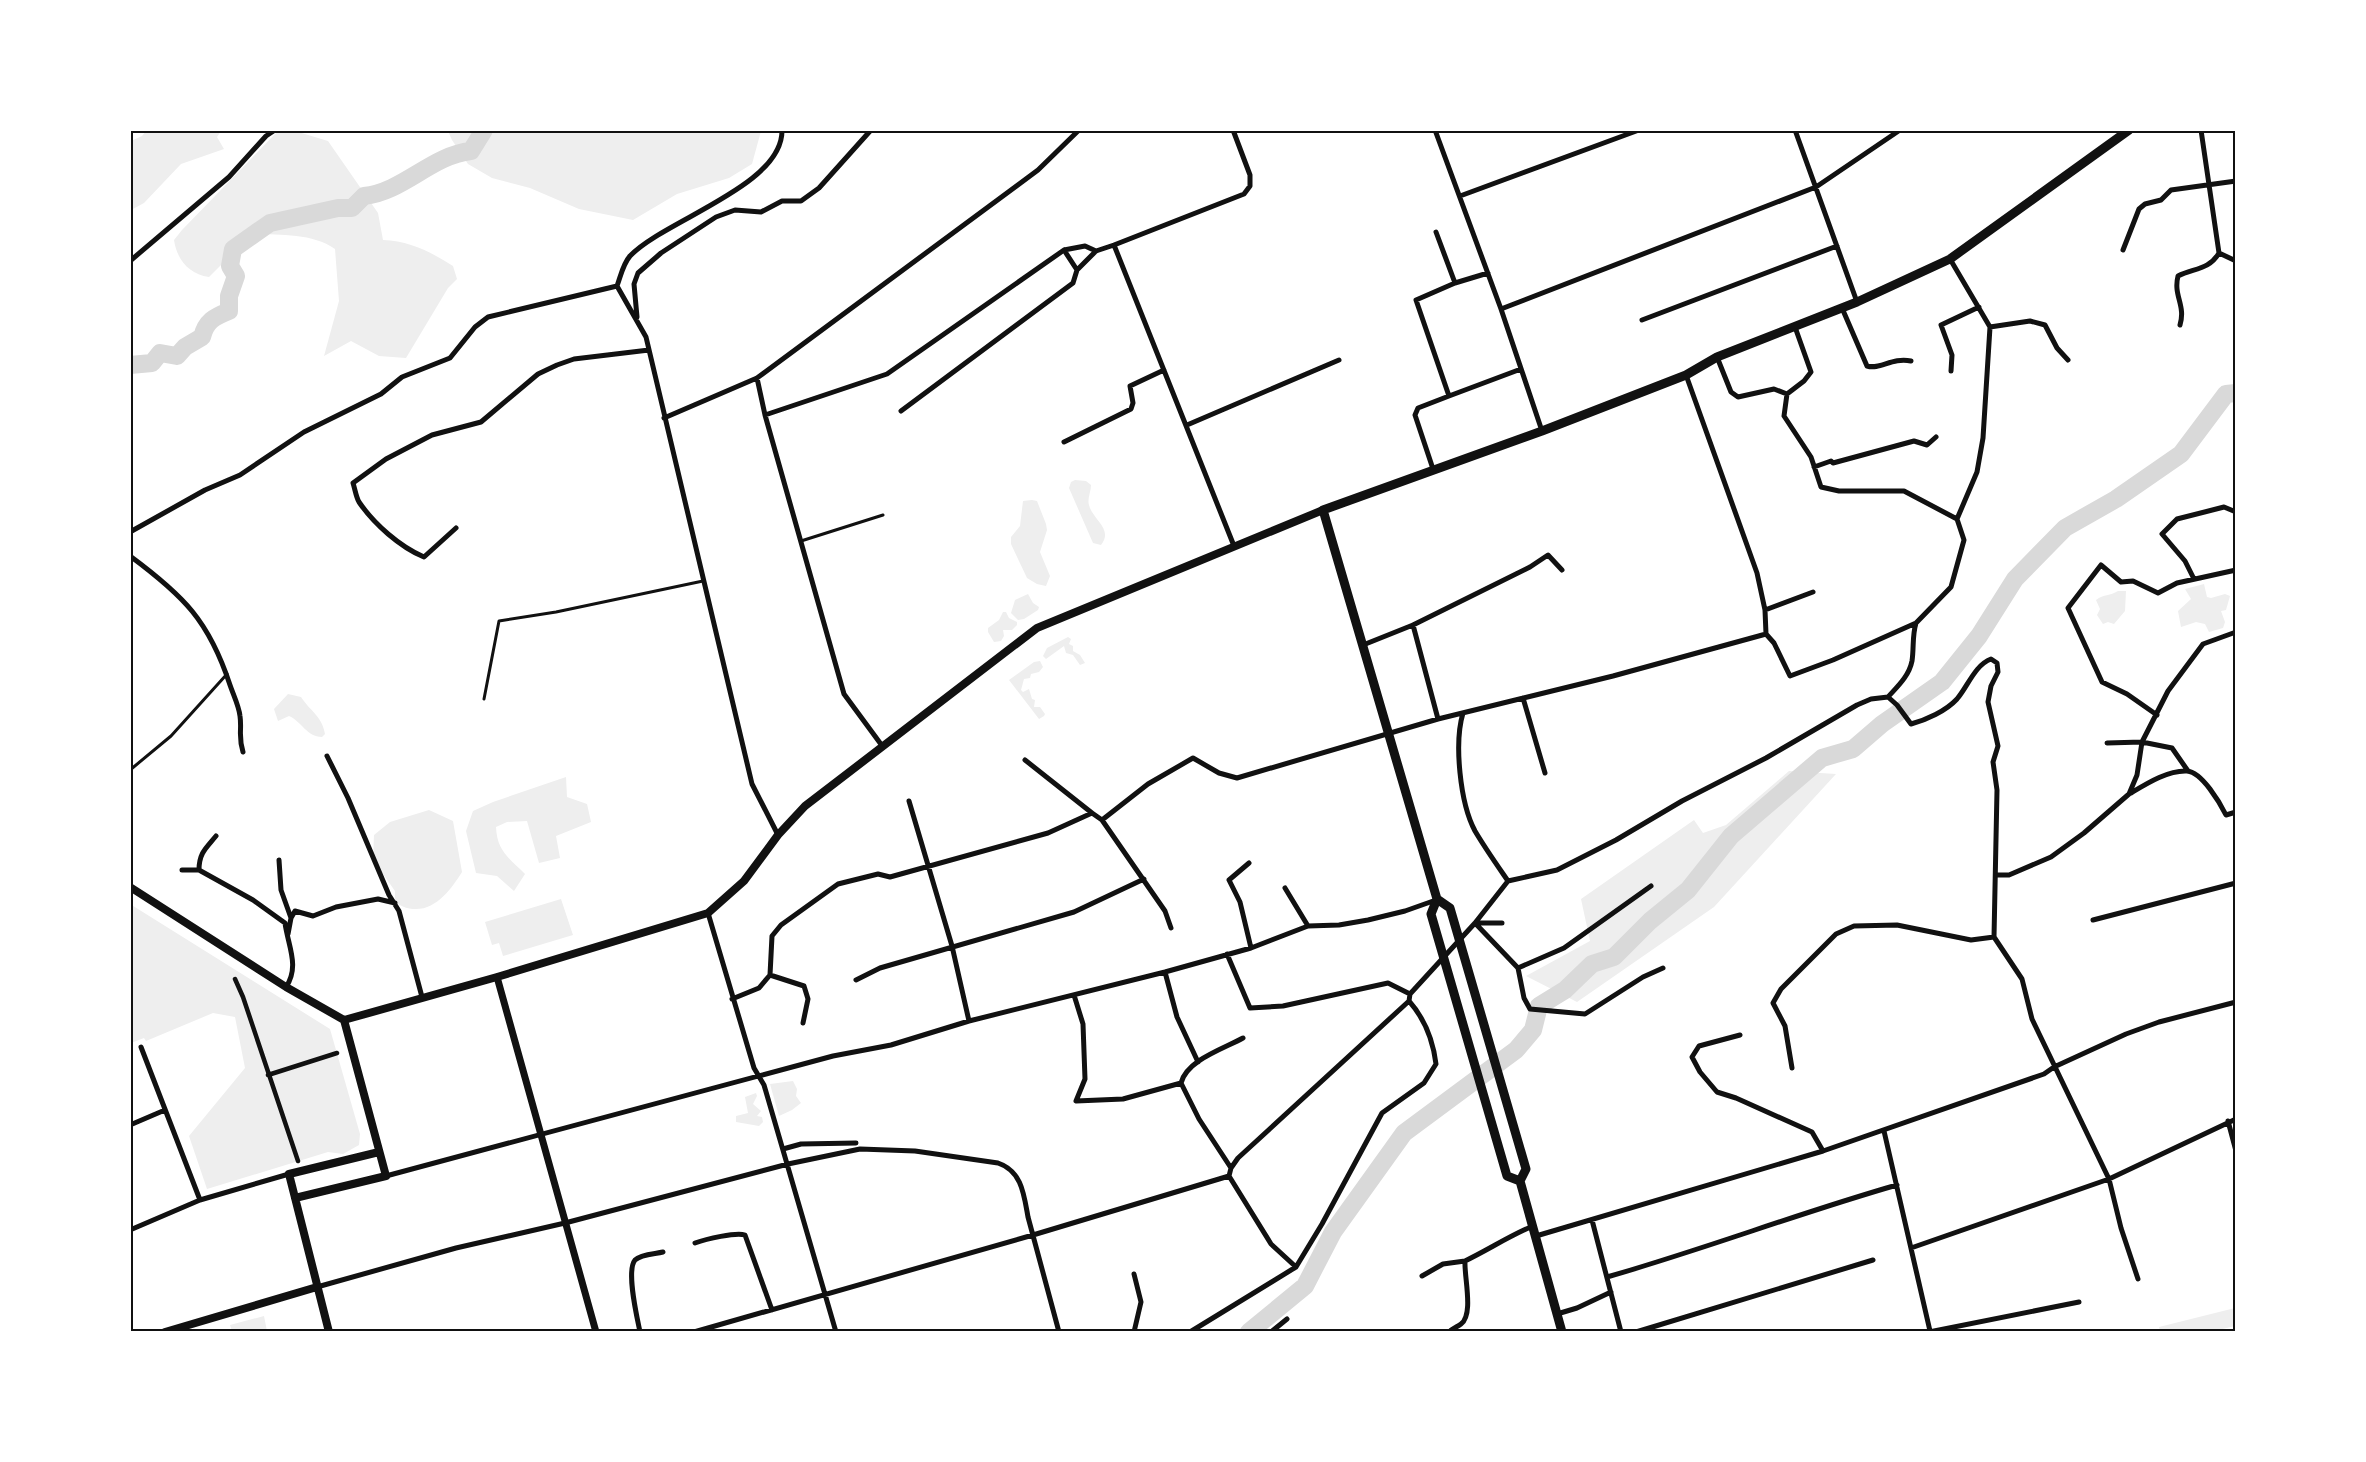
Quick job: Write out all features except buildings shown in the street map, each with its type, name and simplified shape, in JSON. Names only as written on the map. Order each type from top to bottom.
[{"type":"main road","points":[[344,1020],[497,977],[708,913],[744,881],[777,835],[805,806],[1037,628],[1323,510],[1542,431],[1686,375],[1717,357],[1857,302],[1950,259],[2129,130]]},
{"type":"main road","points":[[1323,510],[1437,899],[1431,914],[1507,1176],[1520,1181]]},
{"type":"main road","points":[[130,887],[286,987],[344,1020],[386,1176],[295,1198]]},
{"type":"main road","points":[[1437,899],[1450,908],[1526,1169],[1520,1181],[1562,1332]]},
{"type":"main road","points":[[329,1332],[289,1174],[380,1152]]},
{"type":"main road","points":[[165,1332],[317,1287]]},
{"type":"street","points":[[130,261],[229,177],[266,136],[276,130]]},
{"type":"street","points":[[617,286],[624,266],[644,244],[742,188],[767,165],[782,139],[782,130]]},
{"type":"street","points":[[637,318],[634,284],[638,273],[661,253],[716,217],[735,210],[761,212],[782,201],[801,201],[819,188],[871,130]]},
{"type":"street","points":[[664,418],[757,378],[1038,170],[1079,130]]},
{"type":"street","points":[[901,411],[1073,283],[1077,270],[1096,250],[1244,194],[1250,186],[1250,175],[1233,130]]},
{"type":"street","points":[[1435,130],[1501,309],[1542,431]]},
{"type":"street","points":[[1460,196],[1639,130]]},
{"type":"street","points":[[1795,130],[1857,302]]},
{"type":"street","points":[[1501,309],[1816,187],[1900,130]]},
{"type":"street","points":[[2180,325],[2183,315],[2175,287],[2178,276],[2207,267],[2219,253],[2201,130]]},
{"type":"street","points":[[2123,250],[2139,209],[2145,204],[2161,200],[2171,190],[2235,181]]},
{"type":"street","points":[[1436,232],[1455,283]]},
{"type":"street","points":[[1114,245],[1234,546]]},
{"type":"street","points":[[765,415],[887,375],[1064,250],[1085,246],[1096,250]]},
{"type":"street","points":[[1642,320],[1837,246]]},
{"type":"street","points":[[1064,250],[1077,270]]},
{"type":"street","points":[[2219,253],[2235,261]]},
{"type":"street","points":[[1686,375],[1757,573],[1765,610],[1766,634],[1774,643],[1791,676],[1833,660],[1916,623],[1951,587],[1964,540],[1957,519],[1977,472],[1983,438],[1990,327],[1950,259]]},
{"type":"street","points":[[1449,396],[1416,300],[1455,283],[1488,273]]},
{"type":"street","points":[[617,286],[637,318],[649,350],[752,784],[777,835]]},
{"type":"street","points":[[130,532],[205,490],[240,475],[304,432],[381,394],[402,377],[450,358],[475,327],[488,317],[617,286]]},
{"type":"street","points":[[1951,371],[1952,355],[1941,325],[1979,306]]},
{"type":"street","points":[[1842,308],[1867,366],[1874,368],[1899,358],[1911,361]]},
{"type":"street","points":[[1990,327],[2030,321],[2045,325],[2053,321]]},
{"type":"street","points":[[2045,325],[2057,348],[2068,360]]},
{"type":"street","points":[[1795,327],[1811,372],[1804,381],[1787,394],[1784,416],[1811,458],[1821,487],[1839,491],[1904,490],[1957,519]]},
{"type":"street","points":[[456,528],[424,557],[409,551],[357,500],[353,483],[386,459],[432,435],[481,422],[538,374],[557,365],[573,359],[649,350]]},
{"type":"street","points":[[1717,357],[1731,392],[1738,397],[1774,389],[1787,394]]},
{"type":"street","points":[[1187,425],[1339,360]]},
{"type":"street","points":[[1433,469],[1415,415],[1419,408],[1521,369]]},
{"type":"street","points":[[1064,442],[1131,409],[1133,403],[1130,386],[1164,370]]},
{"type":"street","points":[[757,378],[765,415],[844,694],[883,747]]},
{"type":"street","points":[[1814,467],[1831,461],[1833,463],[1862,454],[1876,453],[1914,441],[1927,445],[1936,437]]},
{"type":"street","points":[[2194,579],[2185,561],[2162,534],[2176,519],[2224,507],[2235,512]]},
{"type":"street","points":[[1362,645],[1413,625],[1530,567],[1548,555],[1562,570]]},
{"type":"street","points":[[130,556],[190,606],[206,627],[227,674],[240,716],[239,738],[243,752]]},
{"type":"street","points":[[2157,715],[2127,694],[2103,682],[2068,608],[2101,565],[2121,582],[2133,581],[2158,593],[2177,583],[2235,570]]},
{"type":"street","points":[[1765,610],[1812,592]]},
{"type":"street","points":[[1296,1267],[1271,1244],[1229,1176],[1238,1158],[1410,997],[1475,923],[1508,881],[1557,870],[1766,758],[1827,721],[1870,699],[1888,697],[1906,677],[1912,662],[1912,634],[1916,623]]},
{"type":"street","points":[[1413,625],[1438,719]]},
{"type":"street","points":[[2129,794],[2137,775],[2142,742],[2168,691],[2204,644],[2235,632]]},
{"type":"street","points":[[1102,819],[1148,784],[1193,758],[1219,773],[1237,778],[1463,712],[1613,676],[1766,634]]},
{"type":"street","points":[[1888,697],[1911,724],[1937,713],[1956,700],[1983,662],[1991,659],[1997,663],[1998,672],[1990,686],[1989,702],[1998,746],[1993,762],[1997,790],[1994,937],[2022,979],[2032,1019],[2109,1179],[2121,1228],[2138,1279]]},
{"type":"street","points":[[1523,698],[1545,773]]},
{"type":"street","points":[[1463,712],[1459,725],[1465,798],[1474,829],[1508,881]]},
{"type":"street","points":[[2107,743],[2142,742],[2172,748],[2188,771],[2198,775],[2220,802],[2226,815],[2235,813]]},
{"type":"street","points":[[327,756],[348,798],[389,895],[399,911],[422,997]]},
{"type":"street","points":[[1024,760],[1102,819],[1165,911],[1171,928]]},
{"type":"street","points":[[1997,875],[2009,875],[2051,857],[2084,833],[2129,794],[2149,782],[2188,771]]},
{"type":"street","points":[[909,801],[952,946],[969,1021]]},
{"type":"street","points":[[732,999],[759,988],[770,975],[772,936],[781,924],[838,884],[878,874],[890,877],[930,866],[1048,833],[1092,813]]},
{"type":"street","points":[[200,870],[199,858],[216,836]]},
{"type":"street","points":[[279,860],[281,890],[291,918]]},
{"type":"street","points":[[1249,863],[1229,880],[1240,902],[1251,948]]},
{"type":"street","points":[[182,870],[200,870],[253,900],[285,923],[287,941],[294,963],[291,980],[286,987]]},
{"type":"street","points":[[856,980],[879,968],[1074,912],[1144,879]]},
{"type":"street","points":[[2093,920],[2235,883]]},
{"type":"street","points":[[1518,968],[1564,948],[1651,886]]},
{"type":"street","points":[[1285,888],[1308,926]]},
{"type":"street","points":[[287,941],[291,918],[295,911],[313,916],[336,907],[378,899],[394,903]]},
{"type":"street","points":[[386,1176],[833,1056],[891,1045],[969,1021],[1164,972],[1251,948],[1308,926],[1339,925],[1368,920],[1405,911],[1437,899]]},
{"type":"street","points":[[708,913],[732,999],[754,1068],[761,1077],[788,1164],[836,1332]]},
{"type":"street","points":[[1475,923],[1502,923]]},
{"type":"street","points":[[1475,923],[1518,968],[1524,998],[1530,1009],[1585,1014],[1643,977],[1663,968]]},
{"type":"street","points":[[1792,1068],[1785,1026],[1773,1003],[1781,989],[1836,934],[1854,926],[1897,925],[1971,940],[1994,937]]},
{"type":"street","points":[[1190,1332],[1296,1267],[1382,1113],[1424,1083],[1436,1064],[1430,1034],[1410,997],[1388,983],[1283,1006],[1250,1008],[1227,954]]},
{"type":"street","points":[[1164,972],[1177,1017],[1198,1062]]},
{"type":"street","points":[[770,975],[804,986],[808,999],[803,1023]]},
{"type":"street","points":[[497,977],[596,1332]]},
{"type":"street","points":[[234,979],[243,997],[298,1161]]},
{"type":"street","points":[[1074,995],[1083,1024],[1085,1078],[1076,1101],[1123,1100],[1180,1083],[1198,1062],[1243,1038]]},
{"type":"street","points":[[1536,1236],[1884,1131],[2044,1074],[2054,1067],[2148,1026],[2235,1002]]},
{"type":"street","points":[[1740,1035],[1698,1046],[1692,1057],[1700,1072],[1717,1092],[1812,1131],[1823,1150]]},
{"type":"street","points":[[141,1047],[200,1200]]},
{"type":"street","points":[[268,1075],[337,1053]]},
{"type":"street","points":[[1180,1083],[1199,1119],[1231,1168]]},
{"type":"street","points":[[130,1125],[165,1110]]},
{"type":"street","points":[[1911,1248],[2109,1179],[2235,1119]]},
{"type":"street","points":[[2228,1121],[2235,1151]]},
{"type":"street","points":[[1884,1131],[1930,1331],[2079,1302]]},
{"type":"street","points":[[783,1149],[801,1144],[856,1143]]},
{"type":"street","points":[[317,1287],[456,1248],[788,1164],[860,1149],[950,1156],[1008,1166],[1021,1184],[1059,1332]]},
{"type":"street","points":[[130,1230],[200,1200],[289,1174]]},
{"type":"street","points":[[694,1332],[1229,1176]]},
{"type":"street","points":[[1607,1277],[1684,1255],[1823,1206],[1897,1185]]},
{"type":"street","points":[[1592,1220],[1622,1332]]},
{"type":"street","points":[[1422,1276],[1443,1264],[1465,1261],[1496,1246],[1503,1239],[1533,1226]]},
{"type":"street","points":[[695,1243],[717,1237],[745,1235],[771,1310]]},
{"type":"street","points":[[640,1332],[634,1295],[633,1265],[639,1258],[663,1252]]},
{"type":"street","points":[[1636,1332],[1873,1260]]},
{"type":"street","points":[[1449,1332],[1462,1323],[1466,1317],[1468,1298],[1465,1261]]},
{"type":"street","points":[[1134,1274],[1141,1302],[1134,1332]]},
{"type":"street","points":[[1557,1314],[1577,1308],[1611,1292]]},
{"type":"street","points":[[1271,1332],[1287,1319]]},
{"type":"lane","points":[[801,541],[883,515]]},
{"type":"lane","points":[[484,699],[499,621],[556,612],[703,581]]},
{"type":"lane","points":[[130,770],[171,736],[227,674]]},
{"type":"shaded area","points":[[448,130],[761,131],[752,164],[729,178],[677,194],[633,220],[579,209],[530,188],[492,178],[468,164]]},
{"type":"shaded area","points":[[146,131],[221,131],[217,137],[224,149],[181,164],[144,203],[131,210],[131,141],[142,136]]},
{"type":"shaded area","points":[[295,131],[328,141],[378,213],[383,240],[420,248],[453,266],[457,279],[448,288],[406,358],[379,356],[351,341],[324,356],[339,301],[335,249],[326,244],[306,237],[252,234],[209,277],[196,273],[181,260],[174,240],[277,132]]},
{"type":"shaded area","points":[[1086,481],[1091,485],[1089,505],[1105,534],[1101,545],[1093,543],[1069,488],[1071,482]]},
{"type":"shaded area","points":[[1023,501],[1037,501],[1047,530],[1040,552],[1050,576],[1046,586],[1027,578],[1011,544],[1011,537],[1020,526]]},
{"type":"shaded area","points":[[2204,584],[2207,597],[2225,594],[2230,596],[2226,610],[2221,611],[2225,622],[2223,628],[2209,632],[2205,624],[2196,622],[2181,627],[2178,611],[2191,599],[2185,589]]},
{"type":"shaded area","points":[[2118,591],[2126,591],[2125,611],[2114,624],[2108,622],[2103,624],[2097,615],[2100,609],[2096,600]]},
{"type":"shaded area","points":[[1028,594],[1033,603],[1039,607],[1038,610],[1018,620],[1011,613],[1015,600]]},
{"type":"shaded area","points":[[1003,612],[1017,622],[1017,625],[1012,630],[1003,630],[1004,636],[1001,641],[994,642],[988,628],[999,620]]},
{"type":"shaded area","points":[[1068,637],[1071,639],[1069,644],[1073,646],[1073,651],[1080,655],[1085,663],[1080,665],[1073,655],[1066,653],[1064,646],[1046,659],[1043,656],[1047,648]]},
{"type":"shaded area","points":[[1040,661],[1043,667],[1039,672],[1031,674],[1030,678],[1024,679],[1021,690],[1023,692],[1029,689],[1032,699],[1035,700],[1034,707],[1040,707],[1045,714],[1039,719],[1009,680],[1034,662]]},
{"type":"shaded area","points":[[288,694],[301,697],[315,714],[325,734],[322,737],[308,732],[289,716],[278,721],[274,709]]},
{"type":"shaded area","points":[[1789,771],[1836,774],[1714,907],[1577,1002],[1526,976],[1590,941],[1581,899],[1694,820],[1703,833],[1726,825]]},
{"type":"shaded area","points":[[566,777],[567,797],[587,804],[591,822],[556,836],[560,858],[539,863],[527,821],[507,822],[496,827],[501,848],[525,874],[514,891],[497,876],[476,873],[466,831],[473,811]]},
{"type":"shaded area","points":[[429,810],[453,821],[462,872],[448,891],[436,902],[421,909],[406,908],[395,903],[395,891],[373,860],[374,835],[390,822]]},
{"type":"shaded area","points":[[561,899],[573,935],[503,956],[499,943],[492,945],[485,922]]},
{"type":"shaded area","points":[[130,904],[330,1029],[360,1134],[359,1145],[343,1154],[328,1152],[207,1189],[189,1136],[245,1068],[235,1017],[213,1013],[146,1041],[144,1038],[131,1043]]},
{"type":"shaded area","points":[[793,1081],[797,1089],[796,1096],[801,1103],[779,1116],[770,1084]]},
{"type":"shaded area","points":[[756,1093],[753,1104],[761,1111],[757,1116],[762,1117],[763,1122],[759,1126],[736,1122],[736,1116],[748,1113],[745,1097]]},
{"type":"shaded area","points":[[2235,1308],[2235,1326],[2214,1331],[2160,1331],[2159,1327]]},
{"type":"shaded area","points":[[264,1316],[267,1331],[232,1331],[230,1325]]},
{"type":"waterway","points":[[130,365],[152,363],[160,353],[177,356],[185,347],[202,337],[211,320],[229,311],[229,296],[236,276],[230,266],[233,249],[270,223],[338,208],[352,208],[364,196],[392,188],[443,159],[471,151],[484,130]]},
{"type":"waterway","points":[[1249,1332],[1305,1286],[1333,1232],[1404,1133],[1516,1050],[1533,1030],[1539,1006],[1565,990],[1592,964],[1614,957],[1650,921],[1688,890],[1731,836],[1822,758],[1853,749],[1882,724],[1942,682],[1979,636],[2015,579],[2065,528],[2116,499],[2181,454],[2226,394],[2236,393]]}]
